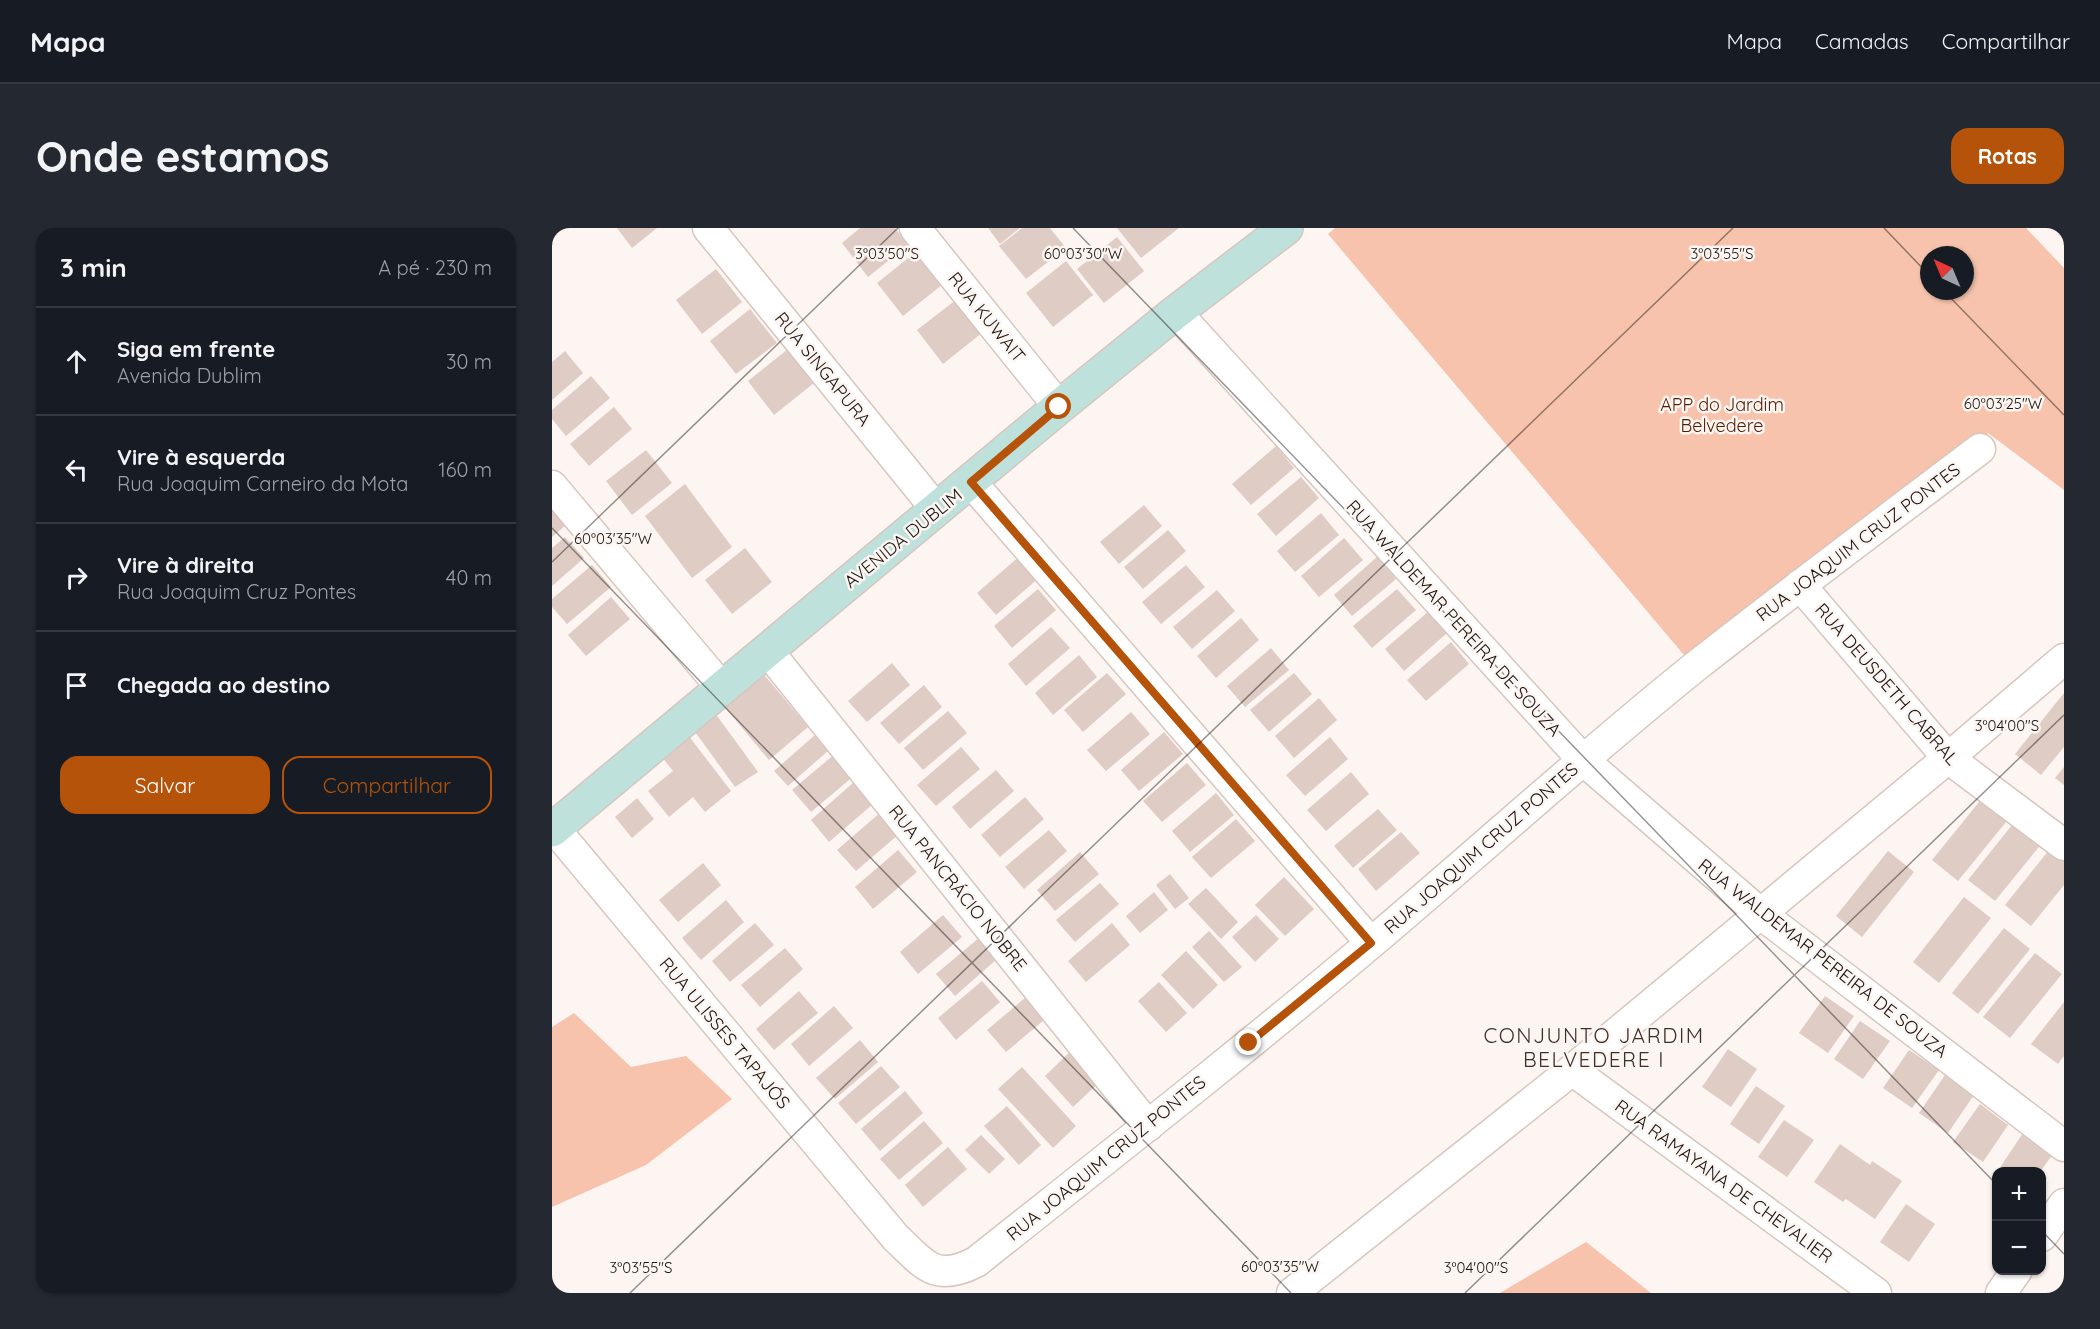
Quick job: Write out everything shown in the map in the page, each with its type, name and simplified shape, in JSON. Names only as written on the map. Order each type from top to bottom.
[{"type":"street","name":"RUA SINGAPURA","points":[[708,228],[937,510]]},
{"type":"street","name":"RUA KUWAIT","points":[[915,228],[1059,407]]},
{"type":"street","name":"AVENIDA DUBLIM","points":[[553,829],[1059,407],[1281,229]]},
{"type":"street","name":"RUA WALDEMAR PEREIRA DE SOUZA","points":[[1176,312],[1582,760],[1761,914],[2064,1146]]},
{"type":"street","name":"RUA JOAQUIM CRUZ PONTES","points":[[896,1238],[918,1259],[939,1272],[959,1271],[976,1262],[1148,1126],[1371,943],[1582,760],[1695,668],[1800,585],[1980,449]]},
{"type":"street","points":[[971,482],[1371,943]]},
{"type":"street","points":[[552,486],[722,688]]},
{"type":"street","name":"RUA DEUSDETH CABRAL","points":[[1800,585],[1948,758],[2064,844]]},
{"type":"street","name":"RUA PANCRÁCIO NOBRE","points":[[768,651],[1148,1126]]},
{"type":"street","points":[[1292,1293],[1572,1070],[2064,659]]},
{"type":"street","name":"RUA ULISSES TAPAJÓS","points":[[553,829],[896,1238]]},
{"type":"street","name":"RUA RAMAYANA DE CHEVALIER","points":[[1572,1070],[1876,1293]]},
{"type":"street","points":[[2046,1230],[2064,1204]]},
{"type":"street","points":[[2001,1293],[2014,1275]]},
{"type":"green space","name":"APP do Jardim Belvedere","points":[[1335,228],[2026,228],[2064,268],[2064,490],[1988,433],[1980,449],[1695,668],[1328,234]]},
{"type":"green space","points":[[574,1013],[631,1067],[686,1056],[732,1099],[646,1165],[552,1207],[552,1027]]},
{"type":"green space","points":[[1586,1242],[1651,1293],[1500,1293]]},
{"type":"building","points":[[617,228],[657,228],[632,248]]},
{"type":"building","points":[[860,228],[895,228],[908,245],[868,277],[842,243]]},
{"type":"building","points":[[988,228],[1020,228],[1000,244]]},
{"type":"building","points":[[1022,228],[1050,228],[1066,248],[1026,279],[999,246]]},
{"type":"building","points":[[1117,228],[1179,228],[1141,258]]},
{"type":"building","points":[[1117,237],[1144,271],[1104,303],[1077,269]]},
{"type":"building","points":[[917,251],[943,284],[903,316],[877,283]]},
{"type":"building","points":[[1066,261],[1093,295],[1053,327],[1026,293]]},
{"type":"building","points":[[716,269],[742,302],[702,334],[676,300]]},
{"type":"building","points":[[957,299],[983,332],[943,364],[917,330]]},
{"type":"building","points":[[750,309],[777,343],[736,374],[710,341]]},
{"type":"building","points":[[788,349],[814,383],[774,415],[748,381]]},
{"type":"building","points":[[565,351],[583,373],[552,400],[552,362]]},
{"type":"building","points":[[591,376],[610,398],[566,436],[552,419],[552,410]]},
{"type":"building","points":[[614,407],[632,429],[589,466],[570,444]]},
{"type":"building","points":[[1276,446],[1294,468],[1251,505],[1232,484]]},
{"type":"building","points":[[646,450],[672,483],[632,515],[606,481]]},
{"type":"building","points":[[1301,477],[1319,498],[1276,536],[1257,514]]},
{"type":"building","points":[[685,484],[732,547],[692,578],[645,516]]},
{"type":"building","points":[[1144,505],[1162,526],[1119,564],[1100,542]]},
{"type":"building","points":[[552,508],[566,525],[552,537]]},
{"type":"building","points":[[1321,513],[1339,535],[1295,572],[1277,551]]},
{"type":"building","points":[[1168,530],[1186,551],[1143,589],[1124,567]]},
{"type":"building","points":[[565,537],[584,558],[552,586],[552,548]]},
{"type":"building","points":[[1344,538],[1363,560],[1319,597],[1301,576]]},
{"type":"building","points":[[745,548],[772,582],[732,614],[705,580]]},
{"type":"building","points":[[1021,555],[1040,577],[996,615],[977,593]]},
{"type":"building","points":[[1377,557],[1396,579],[1352,616],[1334,595]]},
{"type":"building","points":[[592,565],[611,587],[567,624],[552,607],[552,599]]},
{"type":"building","points":[[1186,565],[1205,587],[1161,624],[1142,602]]},
{"type":"building","points":[[1038,589],[1056,610],[1012,648],[994,626]]},
{"type":"building","points":[[1397,589],[1416,610],[1372,648],[1353,626]]},
{"type":"building","points":[[1217,590],[1235,611],[1192,649],[1173,627]]},
{"type":"building","points":[[611,597],[630,619],[586,656],[568,635]]},
{"type":"building","points":[[1429,611],[1447,633],[1404,671],[1385,649]]},
{"type":"building","points":[[1241,618],[1259,640],[1216,678],[1197,656]]},
{"type":"building","points":[[1051,627],[1070,648],[1026,686],[1008,664]]},
{"type":"building","points":[[1451,642],[1469,664],[1426,701],[1407,680]]},
{"type":"building","points":[[1271,648],[1289,670],[1245,707],[1227,686]]},
{"type":"building","points":[[1079,655],[1097,677],[1053,715],[1035,693]]},
{"type":"building","points":[[892,663],[910,685],[867,722],[848,701]]},
{"type":"building","points":[[761,671],[808,727],[769,760],[722,704]]},
{"type":"building","points":[[1107,673],[1126,694],[1083,732],[1064,710]]},
{"type":"building","points":[[1294,673],[1312,694],[1269,732],[1250,710]]},
{"type":"building","points":[[924,685],[942,707],[899,744],[880,723]]},
{"type":"building","points":[[2064,693],[2064,747],[2041,775],[2015,754]]},
{"type":"building","points":[[1319,698],[1337,720],[1294,758],[1275,736]]},
{"type":"building","points":[[948,711],[967,733],[923,770],[904,748]]},
{"type":"building","points":[[1131,712],[1150,734],[1106,771],[1087,750]]},
{"type":"building","points":[[715,713],[758,772],[735,787],[693,729]]},
{"type":"building","points":[[1164,732],[1183,754],[1139,791],[1121,770]]},
{"type":"building","points":[[688,735],[731,791],[705,812],[693,797],[669,817],[648,791],[673,771],[661,756]]},
{"type":"building","points":[[815,735],[829,750],[788,786],[774,771]]},
{"type":"building","points":[[1330,737],[1348,759],[1305,796],[1286,775]]},
{"type":"building","points":[[961,747],[980,769],[936,806],[917,785]]},
{"type":"building","points":[[836,753],[855,775],[811,812],[792,790]]},
{"type":"building","points":[[1187,763],[1206,785],[1162,822],[1143,801]]},
{"type":"building","points":[[2064,767],[2064,785],[2055,778]]},
{"type":"building","points":[[996,770],[1014,791],[970,829],[952,807]]},
{"type":"building","points":[[1351,772],[1369,794],[1326,831],[1307,810]]},
{"type":"building","points":[[854,782],[873,804],[829,842],[811,820]]},
{"type":"building","points":[[1216,793],[1234,815],[1190,852],[1172,831]]},
{"type":"building","points":[[1984,796],[2010,817],[1958,881],[1932,860]]},
{"type":"building","points":[[1025,797],[1044,819],[1000,857],[981,835]]},
{"type":"building","points":[[637,798],[654,819],[632,838],[615,817]]},
{"type":"building","points":[[1378,809],[1397,830],[1353,868],[1334,846]]},
{"type":"building","points":[[881,812],[899,834],[856,871],[837,850]]},
{"type":"building","points":[[2020,815],[2047,837],[1995,901],[1968,880]]},
{"type":"building","points":[[1236,819],[1255,841],[1211,878],[1192,857]]},
{"type":"building","points":[[1049,830],[1067,851],[1024,889],[1005,867]]},
{"type":"building","points":[[1401,832],[1420,853],[1376,891],[1358,869]]},
{"type":"building","points":[[2057,840],[2064,846],[2064,885],[2031,926],[2005,905]]},
{"type":"building","points":[[898,850],[917,872],[873,909],[855,887]]},
{"type":"building","points":[[1888,851],[1914,872],[1862,937],[1836,916]]},
{"type":"building","points":[[1080,852],[1099,874],[1055,911],[1037,890]]},
{"type":"building","points":[[703,863],[721,885],[678,922],[659,900]]},
{"type":"building","points":[[1170,874],[1189,898],[1175,909],[1156,885]]},
{"type":"building","points":[[1284,877],[1314,909],[1285,936],[1255,905]]},
{"type":"building","points":[[1100,883],[1119,904],[1075,942],[1056,920]]},
{"type":"building","points":[[1206,888],[1238,922],[1221,939],[1188,904]]},
{"type":"building","points":[[1154,892],[1168,910],[1140,933],[1126,916]]},
{"type":"building","points":[[1964,897],[1991,918],[1939,983],[1913,962]]},
{"type":"building","points":[[726,900],[744,922],[701,960],[682,938]]},
{"type":"building","points":[[943,915],[962,937],[918,974],[900,952]]},
{"type":"building","points":[[1256,915],[1279,939],[1255,962],[1232,937]]},
{"type":"building","points":[[755,923],[774,945],[730,982],[712,961]]},
{"type":"building","points":[[1112,923],[1130,945],[1086,982],[1068,961]]},
{"type":"building","points":[[2004,928],[2030,949],[1978,1014],[1952,993]]},
{"type":"building","points":[[1209,931],[1242,967],[1224,982],[1192,947]]},
{"type":"building","points":[[980,937],[998,958],[955,996],[936,974]]},
{"type":"building","points":[[785,948],[803,969],[760,1007],[741,985]]},
{"type":"building","points":[[1186,951],[1218,985],[1193,1009],[1161,975]]},
{"type":"building","points":[[2035,953],[2062,974],[2010,1038],[1983,1017]]},
{"type":"building","points":[[982,981],[1000,1002],[956,1040],[938,1018]]},
{"type":"building","points":[[1159,982],[1187,1013],[1166,1032],[1138,1001]]},
{"type":"building","points":[[799,991],[818,1013],[774,1050],[756,1029]]},
{"type":"building","points":[[1031,993],[1050,1015],[1006,1052],[987,1030]]},
{"type":"building","points":[[1825,996],[1854,1016],[1828,1053],[1799,1033]]},
{"type":"building","points":[[2064,1002],[2064,1056],[2058,1064],[2031,1044]]},
{"type":"building","points":[[834,1006],[853,1028],[809,1066],[791,1044]]},
{"type":"building","points":[[1860,1021],[1890,1041],[1863,1079],[1834,1059]]},
{"type":"building","points":[[860,1040],[878,1062],[835,1099],[816,1078]]},
{"type":"building","points":[[1074,1048],[1103,1079],[1073,1107],[1045,1076]]},
{"type":"building","points":[[1728,1049],[1757,1069],[1731,1107],[1702,1087]]},
{"type":"building","points":[[1909,1050],[1939,1070],[1912,1108],[1883,1088]]},
{"type":"building","points":[[881,1066],[900,1087],[856,1124],[838,1103]]},
{"type":"building","points":[[1022,1067],[1076,1126],[1053,1148],[998,1089]]},
{"type":"building","points":[[1945,1075],[1974,1095],[1948,1133],[1919,1113]]},
{"type":"building","points":[[1756,1086],[1785,1106],[1759,1144],[1730,1124]]},
{"type":"building","points":[[905,1091],[923,1113],[880,1151],[861,1129]]},
{"type":"building","points":[[1980,1104],[2008,1125],[1983,1162],[1953,1142]]},
{"type":"building","points":[[1007,1106],[1041,1145],[1019,1165],[984,1126]]},
{"type":"building","points":[[1784,1120],[1814,1140],[1787,1177],[1758,1157]]},
{"type":"building","points":[[924,1121],[943,1143],[899,1180],[880,1159]]},
{"type":"building","points":[[2023,1133],[2053,1154],[2044,1167],[2000,1167]]},
{"type":"building","points":[[981,1135],[1005,1159],[989,1174],[965,1150]]},
{"type":"building","points":[[1840,1144],[1870,1165],[1872,1161],[1902,1181],[1875,1219],[1846,1199],[1843,1202],[1814,1182]]},
{"type":"building","points":[[948,1147],[967,1169],[923,1207],[905,1185]]},
{"type":"building","points":[[1906,1204],[1935,1224],[1909,1262],[1880,1242]]},
{"type":"district","name":"CONJUNTO JARDIM BELVEDERE I","points":[[1594,1047]]},
{"type":"route","points":[[1059,407],[971,482],[1371,943],[1249,1043]]}]
